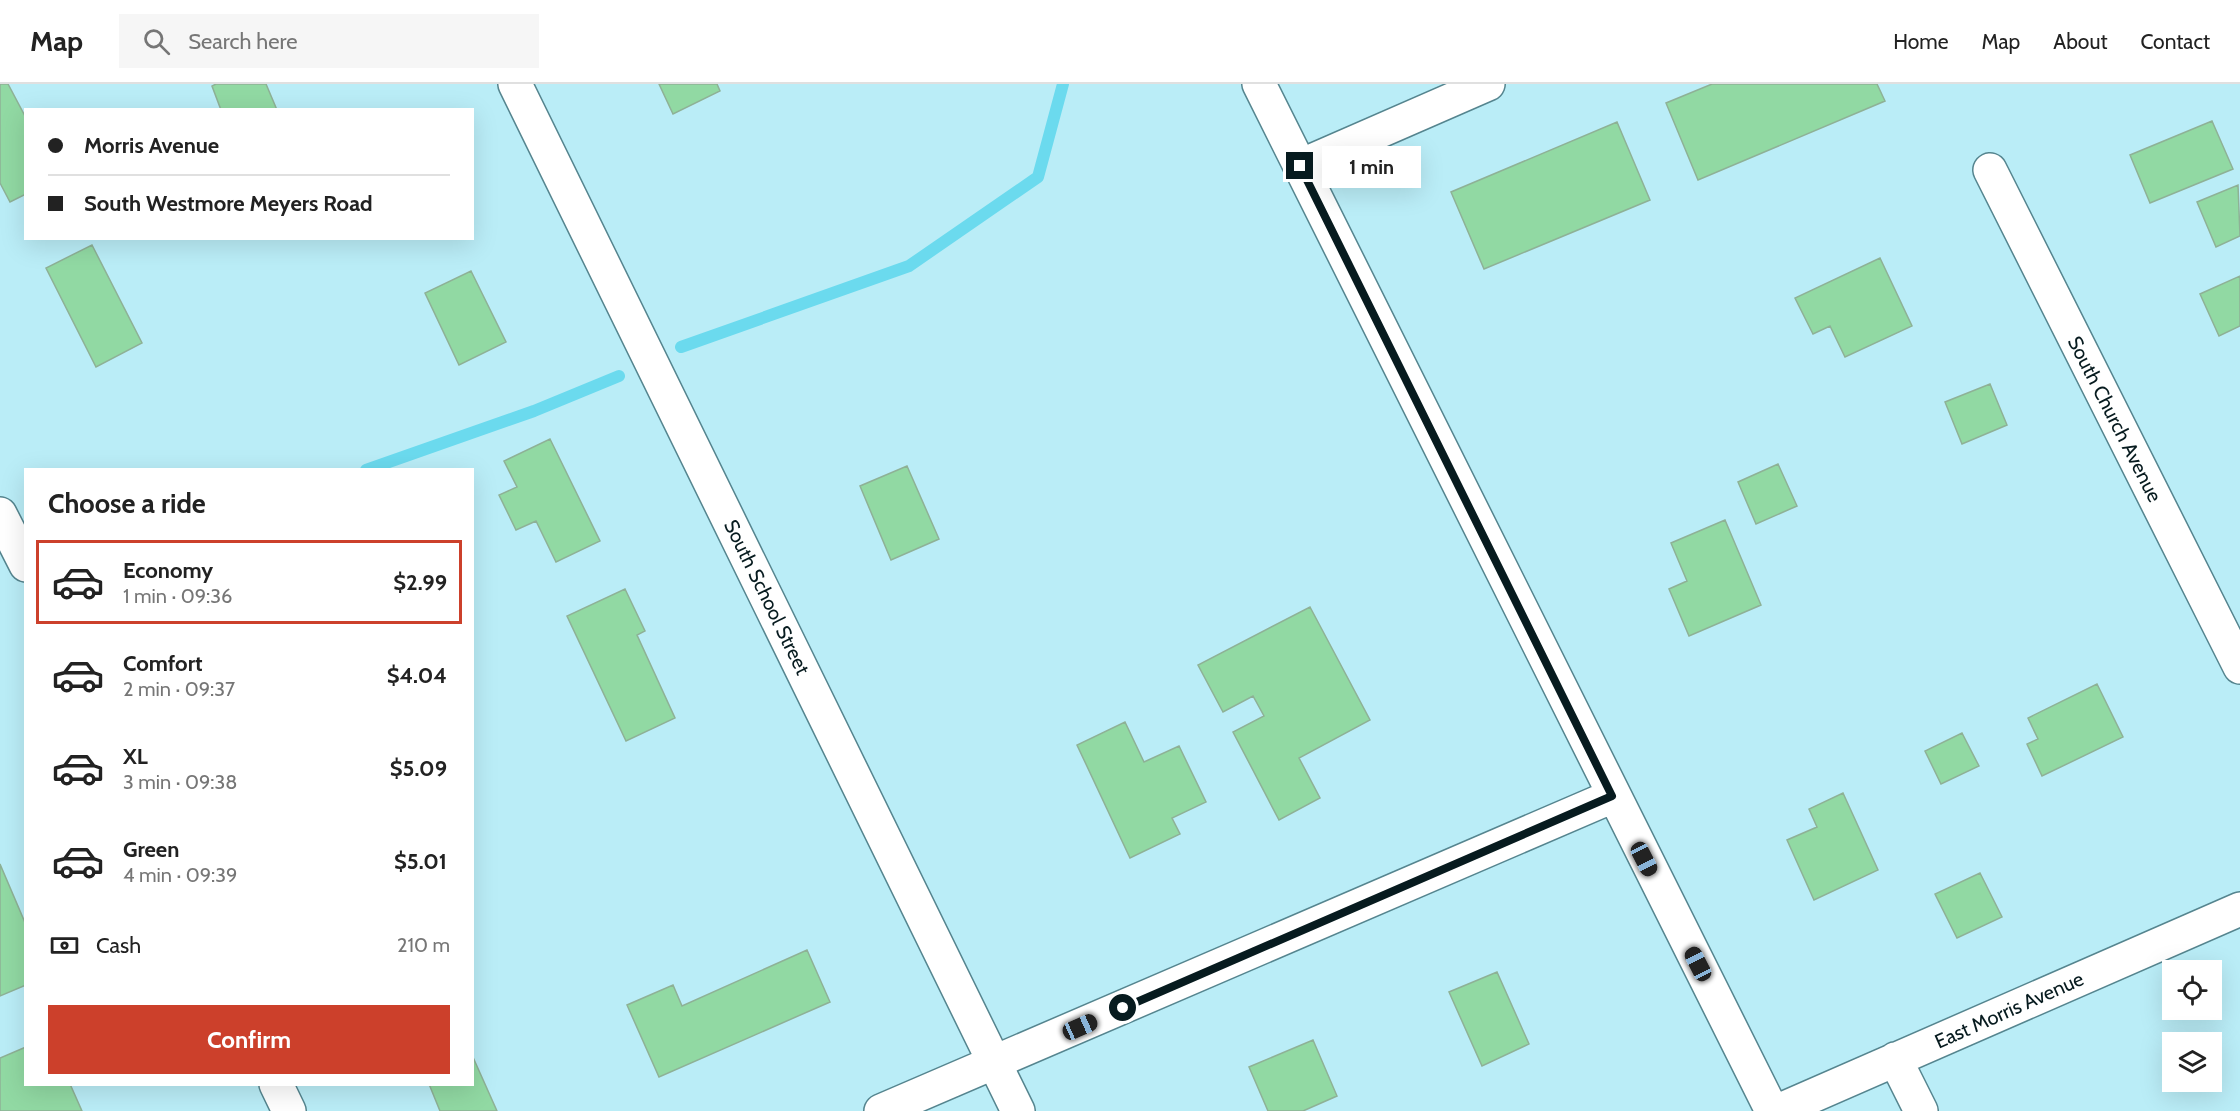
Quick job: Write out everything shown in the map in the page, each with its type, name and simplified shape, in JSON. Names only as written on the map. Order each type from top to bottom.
[{"type":"street","name":"South School Street","points":[[515,84],[1018,1111]]},
{"type":"street","points":[[1259,84],[1612,796],[1772,1111]]},
{"type":"street","points":[[1300,166],[1488,84]]},
{"type":"street","name":"South Church Avenue","points":[[1990,170],[2240,668]]},
{"type":"street","points":[[0,514],[24,561]]},
{"type":"street","points":[[881,1111],[995,1064],[1612,796]]},
{"type":"street","name":"East Morris Avenue","points":[[1778,1111],[2240,909]]},
{"type":"street","points":[[1895,1059],[1921,1111]]},
{"type":"street","points":[[277,1086],[289,1111]]},
{"type":"building","points":[[0,84],[8,84],[24,114],[24,195],[10,202],[0,183]]},
{"type":"building","points":[[216,84],[266,84],[276,108],[220,108],[212,86]]},
{"type":"building","points":[[659,84],[717,84],[720,91],[673,114]]},
{"type":"building","points":[[1712,84],[1877,84],[1885,101],[1698,180],[1666,103]]},
{"type":"building","points":[[2212,121],[2233,169],[2150,203],[2130,155]]},
{"type":"building","points":[[1617,122],[1650,200],[1484,269],[1451,192]]},
{"type":"building","points":[[2238,185],[2240,236],[2216,247],[2197,202]]},
{"type":"building","points":[[92,245],[142,343],[96,367],[46,268]]},
{"type":"building","points":[[1880,258],[1912,326],[1845,357],[1830,326],[1813,334],[1795,298]]},
{"type":"building","points":[[471,271],[506,342],[459,365],[425,293]]},
{"type":"building","points":[[2240,276],[2240,326],[2219,336],[2200,294]]},
{"type":"building","points":[[1990,384],[2007,425],[1962,444],[1945,402]]},
{"type":"building","points":[[550,439],[600,541],[556,562],[536,521],[516,530],[499,495],[517,487],[504,461]]},
{"type":"building","points":[[1778,464],[1797,506],[1756,524],[1738,482]]},
{"type":"building","points":[[907,466],[939,539],[891,560],[860,486]]},
{"type":"building","points":[[1725,520],[1761,605],[1689,636],[1669,589],[1687,581],[1671,543]]},
{"type":"building","points":[[625,589],[645,631],[637,635],[675,718],[626,741],[567,616]]},
{"type":"building","points":[[1310,607],[1370,720],[1299,758],[1320,798],[1279,820],[1233,732],[1264,716],[1253,696],[1223,712],[1198,665]]},
{"type":"building","points":[[2097,684],[2123,737],[2042,776],[2027,744],[2038,739],[2028,718]]},
{"type":"building","points":[[1125,722],[1144,762],[1179,746],[1206,802],[1172,818],[1180,834],[1130,858],[1077,745]]},
{"type":"building","points":[[1962,733],[1979,766],[1941,784],[1925,751]]},
{"type":"building","points":[[1843,793],[1878,870],[1814,900],[1787,840],[1817,827],[1809,809]]},
{"type":"building","points":[[0,864],[24,920],[24,986],[0,996]]},
{"type":"building","points":[[1980,873],[2002,917],[1957,938],[1935,894]]},
{"type":"building","points":[[807,950],[830,1002],[659,1077],[627,1005],[673,985],[682,1006]]},
{"type":"building","points":[[1497,972],[1529,1044],[1482,1066],[1449,992]]},
{"type":"building","points":[[1313,1040],[1337,1096],[1303,1111],[1268,1111],[1249,1067]]},
{"type":"building","points":[[24,1048],[24,1086],[71,1086],[82,1111],[0,1111],[0,1058]]},
{"type":"building","points":[[474,1059],[497,1111],[440,1111],[430,1086],[474,1086]]},
{"type":"waterway","points":[[681,347],[909,266],[1038,177],[1063,84]]},
{"type":"waterway","points":[[372,468],[534,411],[619,376]]},
{"type":"route","points":[[1123,1008],[1612,796],[1300,166]]}]
